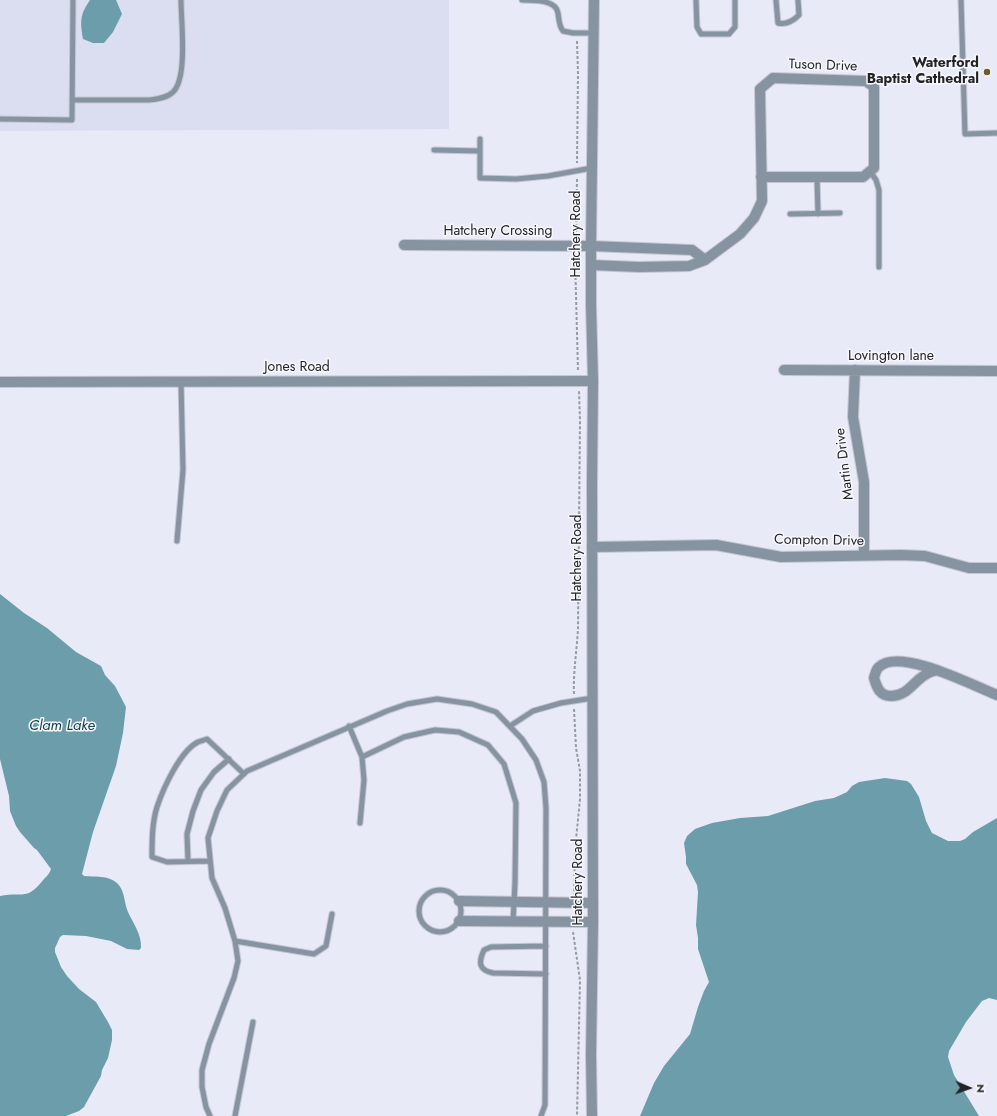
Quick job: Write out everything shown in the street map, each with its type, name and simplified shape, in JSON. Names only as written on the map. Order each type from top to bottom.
[{"type":"street","name":"Hatchery Road","points":[[592,1116],[591,1055],[594,922],[592,547],[593,381],[591,246],[594,0]]},
{"type":"street","name":"Tuson Drive","points":[[591,265],[639,267],[689,266],[706,260],[740,234],[754,218],[762,201],[760,89],[773,78],[866,81],[874,87],[874,168],[870,171]]},
{"type":"street","points":[[761,177],[863,177],[870,171]]},
{"type":"street","name":"Hatchery Crossing","points":[[404,245],[591,246]]},
{"type":"street","points":[[591,246],[692,250],[706,260]]},
{"type":"street","name":"Lovington lane","points":[[784,370],[997,371]]},
{"type":"street","name":"Martin Drive","points":[[855,370],[853,417],[864,482],[864,555]]},
{"type":"street","name":"Jones Road","points":[[0,382],[593,381]]},
{"type":"street","name":"Compton Drive","points":[[592,547],[716,544],[781,557],[901,554],[925,556],[970,568],[997,568]]},
{"type":"street","points":[[937,670],[926,674],[907,691],[898,696],[885,696],[877,689],[874,678],[879,667],[889,662],[902,660],[937,670],[997,696]]},
{"type":"street","points":[[459,901],[593,903]]},
{"type":"street","points":[[459,921],[546,923],[594,922]]},
{"type":"lane","points":[[0,120],[72,120],[73,0]]},
{"type":"lane","points":[[72,100],[149,100],[161,99],[172,93],[179,83],[182,67],[181,0]]},
{"type":"lane","points":[[522,0],[548,1],[555,4],[558,9],[560,26],[563,32],[594,33]]},
{"type":"lane","points":[[696,0],[697,27],[701,34],[729,34],[735,27],[736,0]]},
{"type":"lane","points":[[776,0],[778,23],[782,24],[793,21],[799,15],[798,0]]},
{"type":"lane","points":[[962,0],[965,134],[997,133]]},
{"type":"lane","points":[[480,139],[480,178],[516,179],[548,176],[592,168]]},
{"type":"lane","points":[[434,150],[480,151]]},
{"type":"lane","points":[[870,171],[876,180],[879,190],[879,267]]},
{"type":"lane","points":[[817,177],[818,214]]},
{"type":"lane","points":[[790,214],[840,213]]},
{"type":"lane","points":[[177,541],[183,470],[181,382]]},
{"type":"lane","points":[[510,726],[533,711],[561,703],[593,698]]},
{"type":"lane","points":[[210,1116],[202,1087],[202,1070],[209,1044],[234,978],[238,961],[235,941],[225,908],[212,878],[208,838],[217,811],[227,790],[247,771],[349,726],[407,704],[437,699],[472,704],[496,712],[522,738],[536,760],[544,782],[546,808],[545,1105],[541,1116]]},
{"type":"lane","points":[[349,726],[362,757],[364,780],[360,823]]},
{"type":"lane","points":[[362,757],[404,736],[435,730],[459,732],[488,745],[504,764],[516,803],[513,922]]},
{"type":"lane","points":[[210,861],[167,862],[152,857],[152,840],[157,808],[171,776],[181,758],[197,742],[207,739],[244,774]]},
{"type":"lane","points":[[188,861],[187,834],[201,790],[214,772],[229,759]]},
{"type":"lane","points":[[436,890],[446,890],[454,894],[459,901],[462,912],[459,921],[453,928],[444,932],[435,931],[426,927],[421,919],[419,910],[421,901],[428,893],[436,890]]},
{"type":"lane","points":[[235,941],[314,954],[326,946],[332,914]]},
{"type":"lane","points":[[546,946],[490,947],[484,950],[481,958],[481,965],[485,972],[493,974],[546,974]]},
{"type":"lane","points":[[235,1116],[253,1022]]},
{"type":"path","points":[[574,903],[575,850],[580,792],[580,771],[576,748],[574,701],[574,673],[577,653],[578,628],[580,420],[576,246],[577,33]]},
{"type":"path","points":[[573,922],[574,948],[580,980],[577,1116]]},
{"type":"shaded area","points":[[0,0],[449,0],[449,129],[0,131]]},
{"type":"water","points":[[90,0],[116,0],[122,14],[113,32],[104,43],[93,43],[83,39],[81,27],[82,18],[84,10]]},
{"type":"water","name":"Clam Lake","points":[[0,594],[24,613],[47,628],[76,652],[101,666],[105,675],[115,686],[126,707],[123,733],[116,766],[93,832],[82,874],[84,876],[110,879],[120,886],[128,912],[139,934],[141,948],[139,950],[127,949],[111,941],[86,936],[63,935],[60,937],[55,948],[55,952],[61,967],[67,976],[79,989],[96,1002],[112,1030],[112,1040],[108,1058],[102,1070],[101,1076],[84,1107],[79,1111],[66,1116],[0,1116],[0,896],[24,894],[33,891],[51,869],[16,826],[10,811],[9,796],[0,759]]},
{"type":"water","points":[[885,778],[907,781],[911,784],[919,797],[926,821],[932,833],[948,841],[960,841],[965,839],[973,832],[997,818],[997,1000],[989,998],[982,1001],[966,1022],[949,1051],[948,1057],[954,1075],[979,1116],[640,1116],[654,1083],[664,1066],[690,1034],[698,1007],[709,982],[698,949],[696,925],[698,892],[697,885],[686,864],[684,843],[687,836],[695,829],[712,823],[740,818],[768,816],[815,801],[834,798],[847,792],[852,786],[859,782]]},
{"type":"place","name":"Waterford Baptist Cathedral","points":[[987,72]]}]
